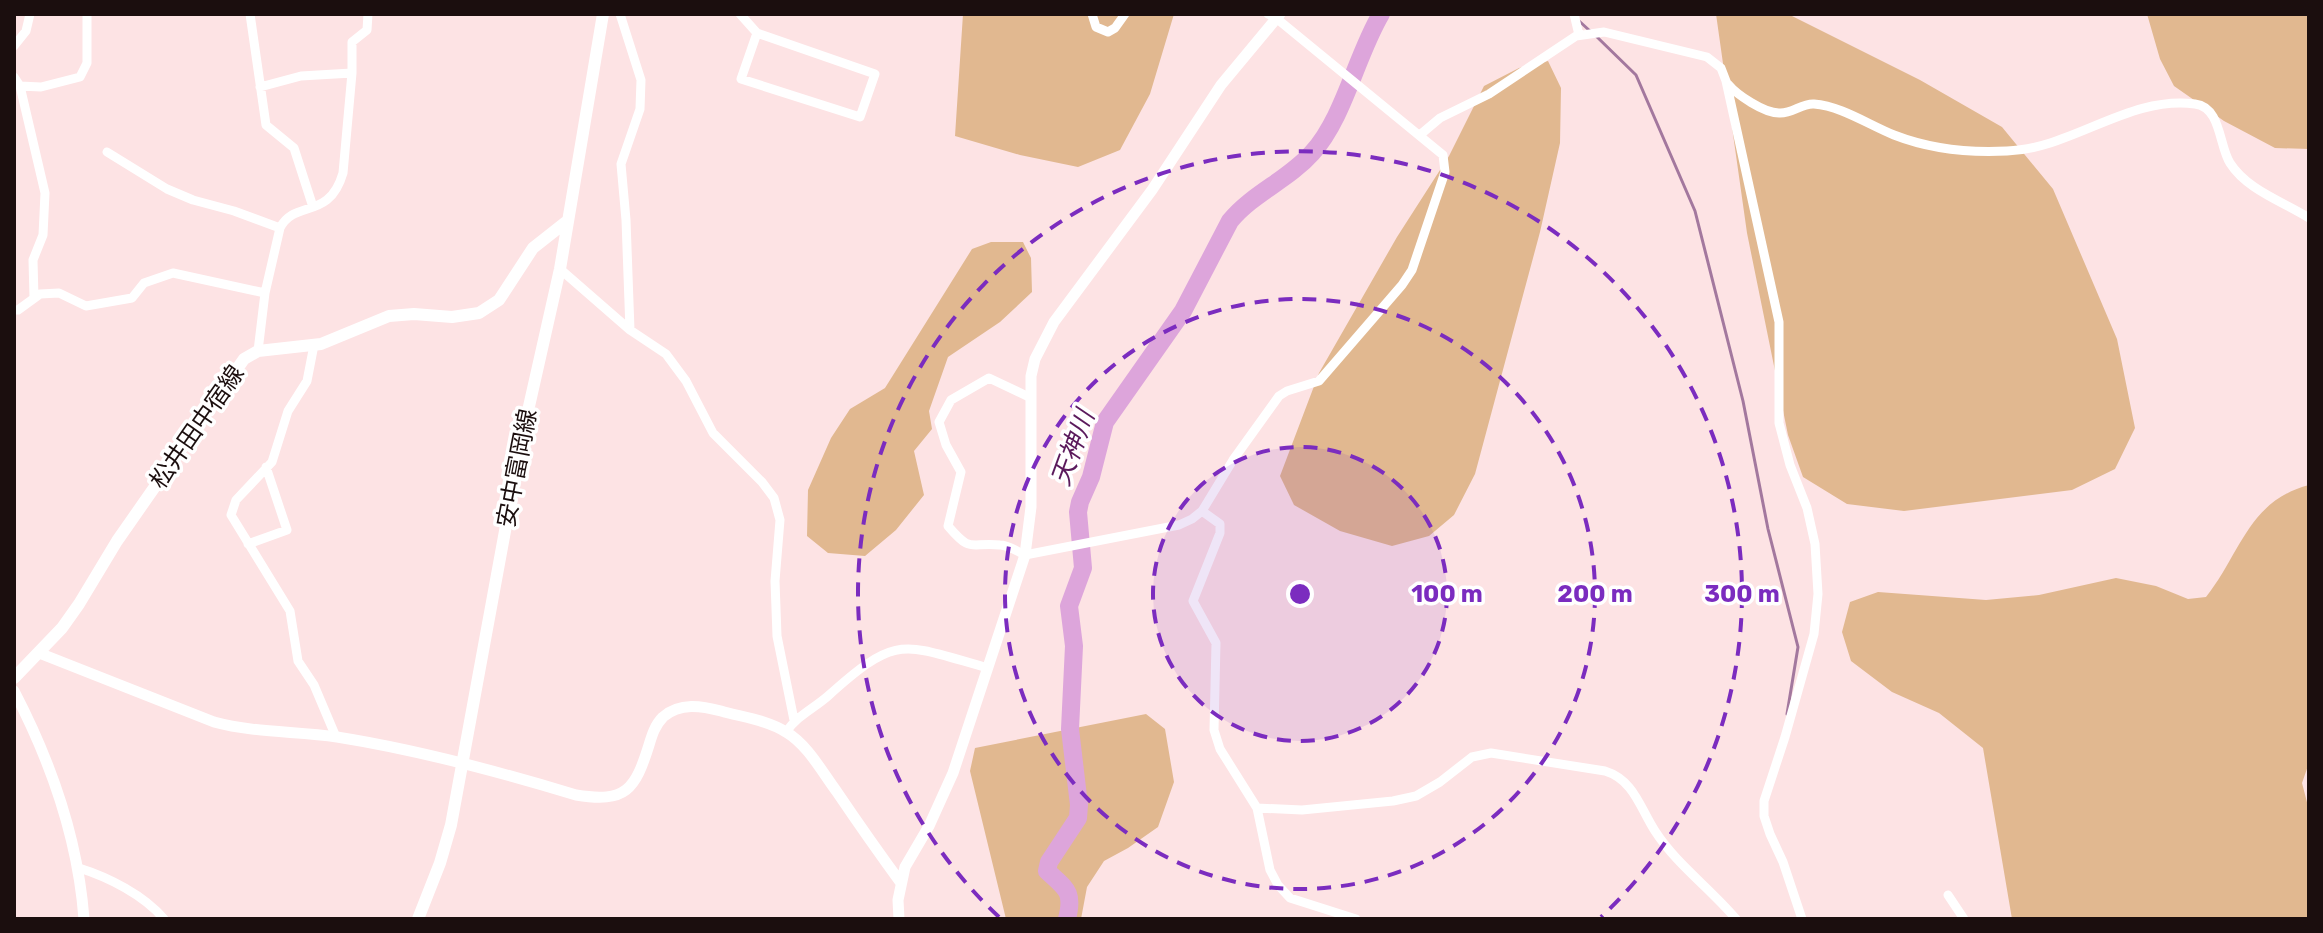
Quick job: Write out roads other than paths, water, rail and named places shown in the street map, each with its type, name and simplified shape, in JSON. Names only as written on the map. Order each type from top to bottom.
[{"type":"main road","name":"安中富岡線","points":[[418,919],[451,825],[523,433],[560,269],[603,14]]},
{"type":"main road","name":"松井田中宿線","points":[[14,678],[79,604],[117,541],[244,359],[258,351],[314,345],[389,316],[452,317],[488,309],[503,294],[533,248],[566,222]]},
{"type":"street","points":[[14,46],[26,31],[30,14]]},
{"type":"street","points":[[34,298],[33,260],[43,235],[45,193],[17,81],[41,87],[80,77],[87,63],[87,14]]},
{"type":"street","points":[[250,14],[266,125],[294,148],[313,207]]},
{"type":"street","points":[[258,351],[265,293],[280,228],[284,220],[334,196],[339,187],[352,73],[352,42],[367,30],[368,14]]},
{"type":"street","points":[[620,14],[641,80],[640,109],[621,164],[630,330]]},
{"type":"street","points":[[740,14],[757,33],[875,74],[860,117],[741,79],[757,33]]},
{"type":"street","points":[[1092,14],[1096,27],[1108,32],[1125,14]]},
{"type":"street","points":[[1574,14],[1579,35]]},
{"type":"street","points":[[899,919],[905,867],[953,773],[1025,555],[1031,507],[1031,398],[1035,359],[1054,322],[1152,190],[1221,85],[1275,15],[1443,155],[1445,172],[1412,270],[1319,381],[1279,396],[1233,460],[1202,511],[1179,525],[1025,555],[1003,544],[976,547],[963,543],[948,526],[961,472],[946,445],[939,422],[951,400],[989,378],[1031,398]]},
{"type":"street","points":[[1421,134],[1440,118],[1489,94],[1579,35],[1604,32],[1707,57],[1721,68],[1779,322],[1779,423],[1790,465],[1807,508],[1815,544],[1818,594],[1814,634],[1764,801],[1764,816],[1802,919]]},
{"type":"street","points":[[260,87],[301,76],[352,73]]},
{"type":"street","points":[[1726,81],[1735,93],[1779,114],[1813,104],[1897,136],[1953,151],[2012,151],[2062,140],[2137,110],[2167,103],[2198,104],[2207,109],[2217,125],[2228,160],[2239,176],[2309,218]]},
{"type":"street","points":[[107,152],[167,189],[280,228]]},
{"type":"street","points":[[560,269],[630,330],[666,354],[686,381],[713,433],[774,498],[780,520],[775,581],[777,636],[794,720]]},
{"type":"street","points":[[14,310],[40,294],[59,293],[86,306],[132,298],[144,283],[173,273],[265,293]]},
{"type":"street","points":[[314,345],[307,381],[288,411],[272,462],[236,500],[231,515],[290,611],[298,661],[314,685],[336,737]]},
{"type":"street","points":[[248,544],[287,530],[266,467]]},
{"type":"street","points":[[1202,511],[1220,524],[1220,533],[1193,601],[1216,643],[1214,730],[1220,749],[1257,808],[1270,870],[1278,885],[1290,898],[1356,919]]},
{"type":"street","points":[[786,732],[794,720],[817,706],[866,663],[889,650],[916,648],[988,668]]},
{"type":"street","points":[[39,653],[214,722],[244,730],[336,737],[462,761],[576,795],[606,798],[616,796],[640,775],[654,730],[664,716],[678,709],[704,707],[786,732],[808,752],[901,883]]},
{"type":"street","points":[[14,691],[73,837],[84,919]]},
{"type":"street","points":[[1257,808],[1302,810],[1416,796],[1472,757],[1491,753],[1605,771],[1616,774],[1631,787],[1654,830],[1672,854],[1736,919]]},
{"type":"street","points":[[79,868],[105,878],[139,898],[164,919]]},
{"type":"street","points":[[1948,895],[1964,919]]},
{"type":"waterway","name":"天神川","points":[[1067,919],[1070,902],[1067,891],[1047,871],[1049,862],[1078,818],[1070,729],[1074,646],[1069,606],[1083,568],[1078,512],[1105,422],[1183,311],[1230,221],[1249,202],[1303,163],[1323,139],[1381,14]]},
{"type":"waterway","points":[[1578,20],[1590,31]]},
{"type":"waterway","points":[[1596,36],[1636,75],[1695,211],[1743,401],[1768,529],[1798,647],[1787,714]]}]
